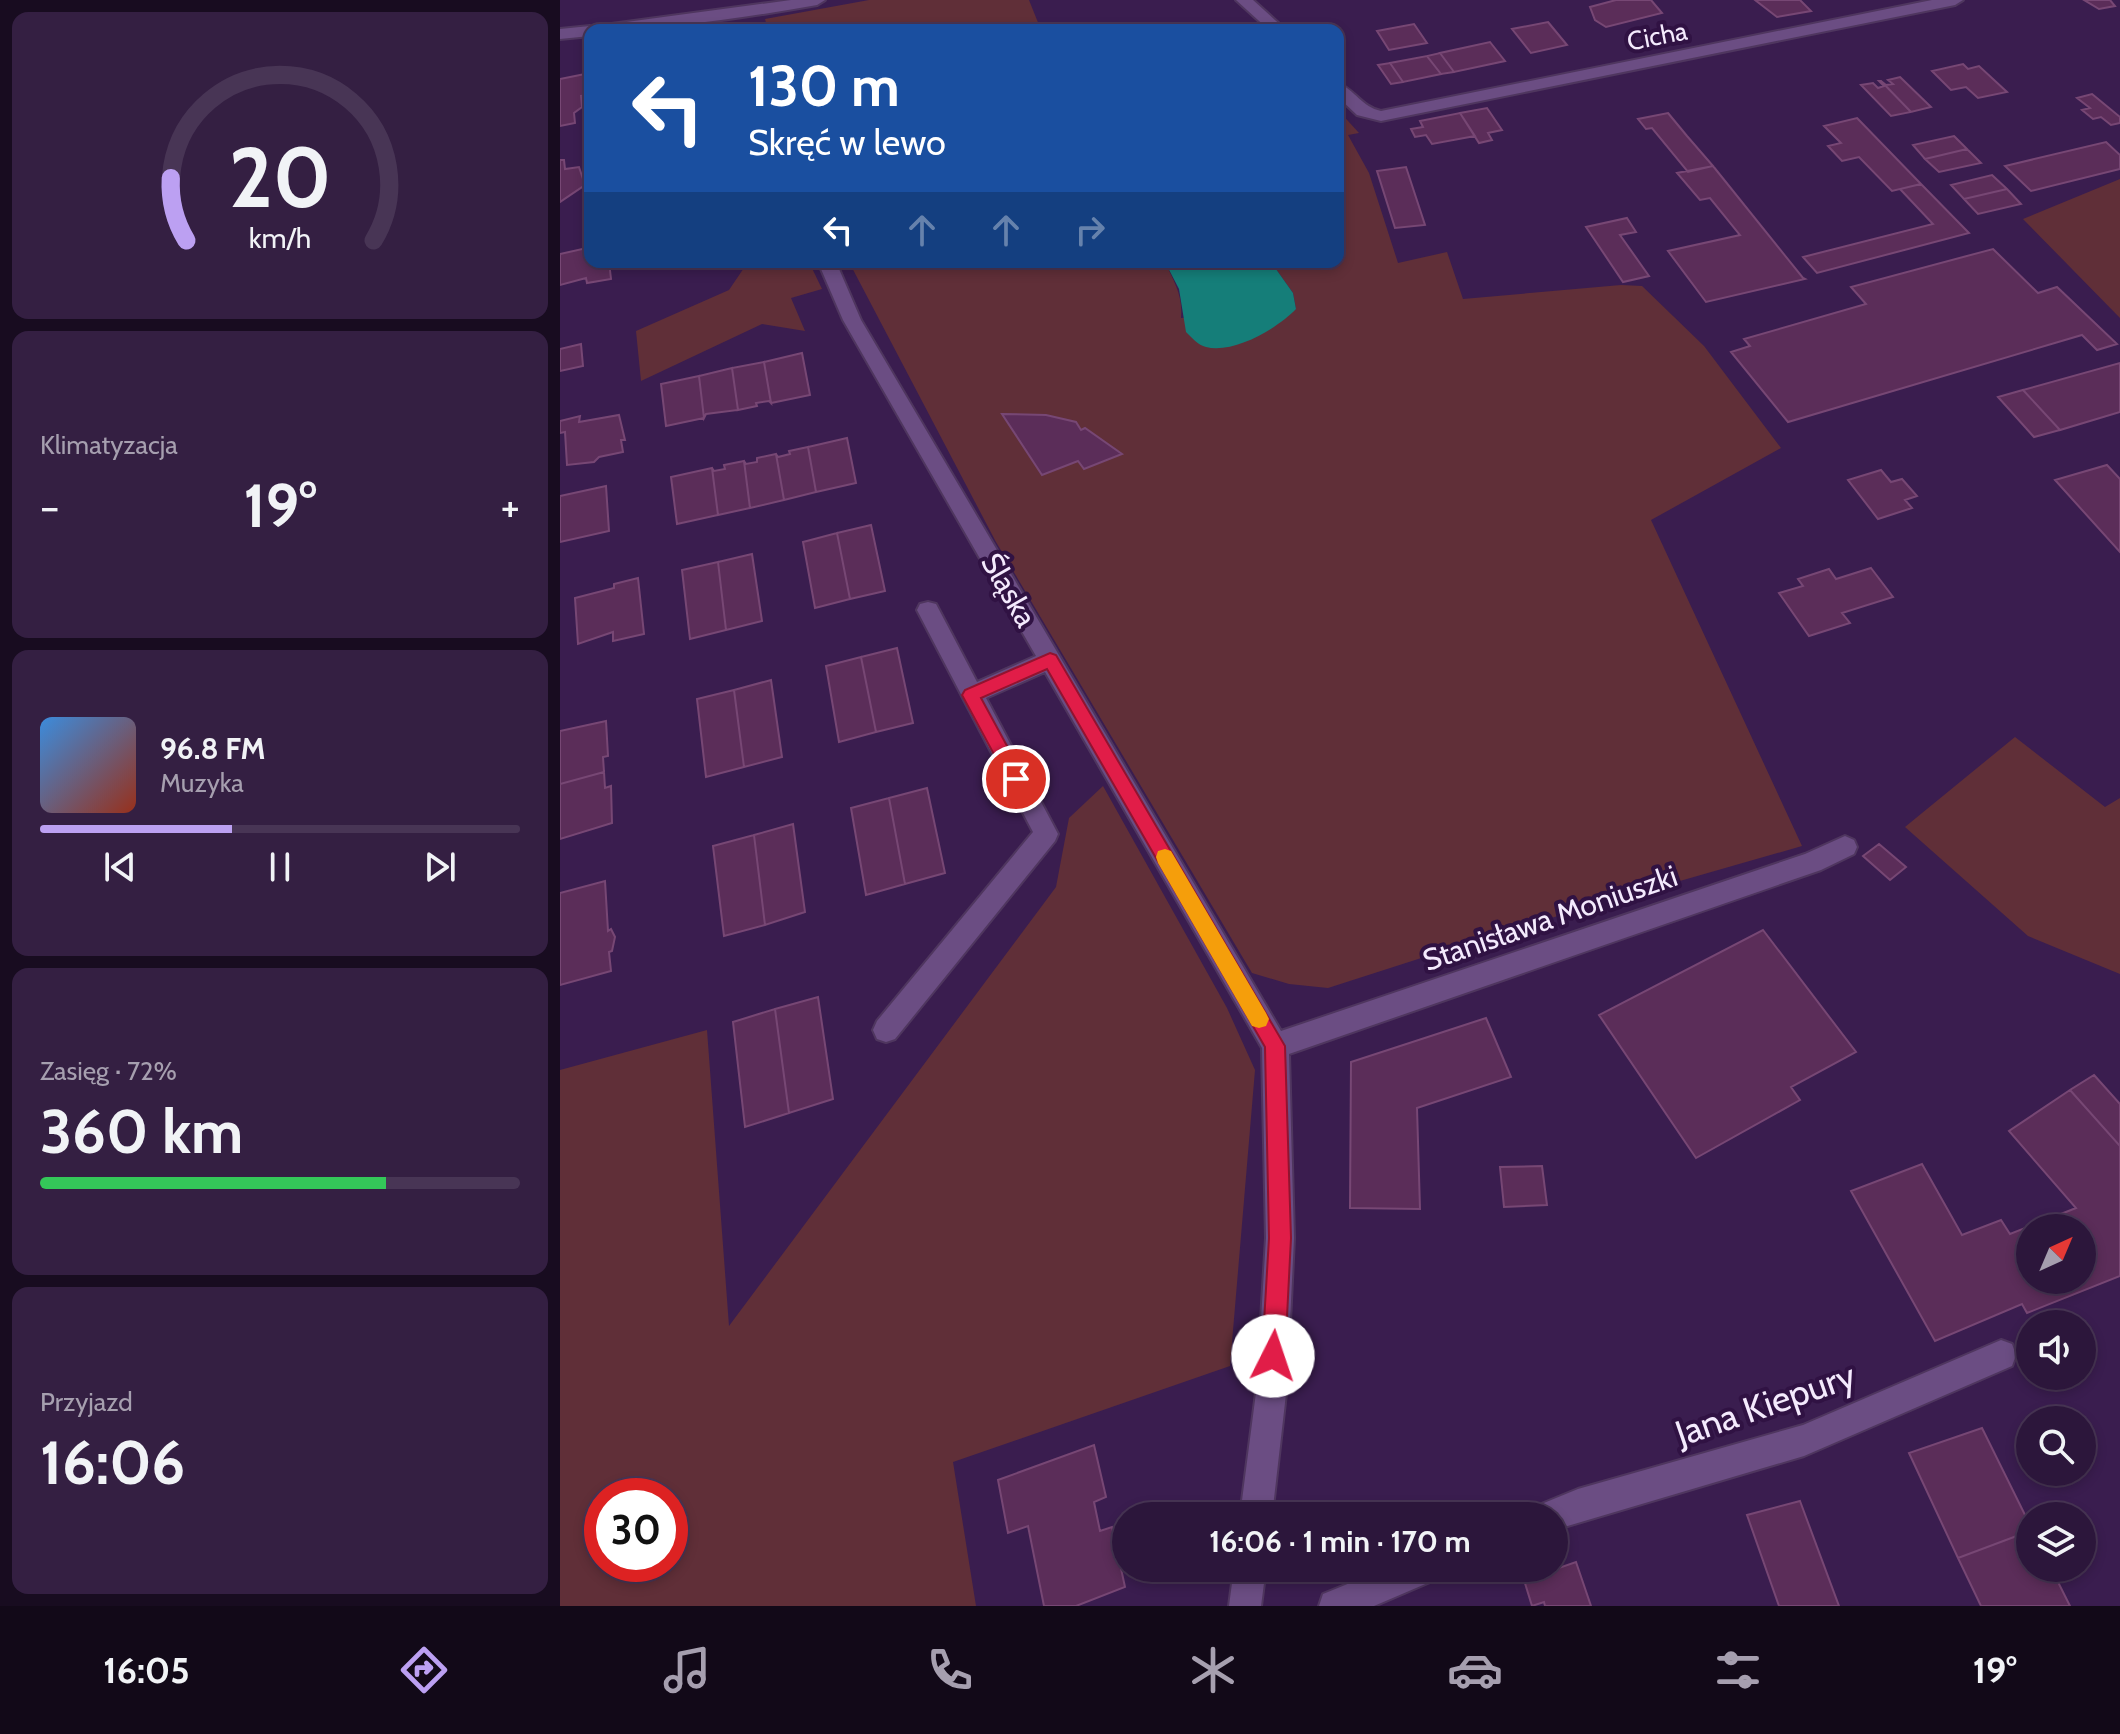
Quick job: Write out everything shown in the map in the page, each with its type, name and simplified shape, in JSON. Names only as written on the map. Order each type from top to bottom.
[{"type":"street","points":[[652,24],[817,0]]},
{"type":"street","points":[[1244,0],[1271,24]]},
{"type":"street","name":"Cicha","points":[[1344,93],[1369,115],[1381,116],[1955,0]]},
{"type":"street","points":[[748,12],[751,24]]},
{"type":"street","points":[[560,34],[584,32]]},
{"type":"street","name":"Śląska","points":[[830,268],[852,320],[1275,1046],[1280,1238],[1272,1385],[1258,1502]]},
{"type":"street","points":[[886,1030],[1046,834],[928,610]]},
{"type":"street","points":[[971,695],[1050,660]]},
{"type":"street","name":"Stanisława Moniuszki","points":[[1275,1046],[1812,862],[1845,847]]},
{"type":"street","name":"Jana Kiepury","points":[[1568,1509],[1804,1440],[2001,1355]]},
{"type":"street","points":[[1245,1606],[1248,1582]]},
{"type":"street","points":[[1335,1606],[1392,1582]]},
{"type":"shaded area","points":[[869,0],[1029,0],[1039,24],[766,24],[765,19]]},
{"type":"shaded area","points":[[1344,117],[1359,133],[1348,135],[1369,173],[1398,263],[1447,252],[1463,299],[1621,285],[1642,286],[1704,346],[1781,448],[1651,520],[1802,846],[1499,933],[1328,988],[1289,984],[1252,973],[996,542],[852,268],[1168,268],[1179,295],[1181,318],[1296,309],[1293,293],[1275,268],[1344,268]]},
{"type":"shaded area","points":[[2120,179],[2120,318],[2023,219]]},
{"type":"shaded area","points":[[744,268],[812,268],[822,289],[791,298],[805,331],[762,324],[641,381],[636,331],[729,290]]},
{"type":"shaded area","points":[[1168,268],[1275,268],[1293,293],[1296,309],[1255,338],[1229,347],[1203,346],[1186,332],[1179,289]]},
{"type":"shaded area","points":[[2015,737],[2105,807],[2120,798],[2120,974],[2028,936],[1905,827]]},
{"type":"shaded area","points":[[1103,786],[1227,1008],[1255,1070],[1230,1366],[953,1462],[976,1606],[560,1606],[560,1070],[707,1030],[729,1326],[1056,887],[1069,818]]},
{"type":"building","points":[[1616,0],[1651,0],[1662,13],[1606,27],[1595,20],[1590,7]]},
{"type":"building","points":[[1755,0],[1800,0],[1811,11],[1777,17]]},
{"type":"building","points":[[2084,0],[2110,0],[2115,6],[2099,9]]},
{"type":"building","points":[[1548,22],[1567,45],[1531,53],[1512,29]]},
{"type":"building","points":[[1414,24],[1427,43],[1389,50],[1377,31]]},
{"type":"building","points":[[1490,42],[1505,61],[1454,72],[1440,53]]},
{"type":"building","points":[[1440,53],[1454,72],[1441,74],[1427,56]]},
{"type":"building","points":[[1427,56],[1441,74],[1403,82],[1390,63]]},
{"type":"building","points":[[1390,63],[1403,82],[1391,84],[1378,65]]},
{"type":"building","points":[[1963,64],[1968,69],[1979,66],[2007,92],[1978,98],[1966,87],[1951,90],[1932,71]]},
{"type":"building","points":[[584,74],[582,107],[574,113],[575,123],[560,126],[560,79]]},
{"type":"building","points":[[1900,77],[1931,107],[1911,112],[1881,81],[1886,85],[1893,84],[1888,80]]},
{"type":"building","points":[[1879,81],[1911,112],[1891,116],[1861,85],[1873,83],[1878,88],[1884,86]]},
{"type":"building","points":[[2092,94],[2120,117],[2120,123],[2111,125],[2101,117],[2093,119],[2082,110],[2090,108],[2077,98]]},
{"type":"building","points":[[1487,108],[1502,130],[1488,133],[1492,140],[1479,143],[1460,113]]},
{"type":"building","points":[[1460,113],[1475,136],[1432,144],[1426,135],[1415,137],[1411,129],[1423,127],[1420,121]]},
{"type":"building","points":[[1668,113],[1713,166],[1688,172],[1652,128],[1646,129],[1638,119]]},
{"type":"building","points":[[1857,118],[1921,184],[1892,191],[1859,157],[1842,161],[1828,146],[1841,143],[1824,126]]},
{"type":"building","points":[[1954,136],[1967,149],[1925,159],[1913,145]]},
{"type":"building","points":[[2106,142],[2120,155],[2120,169],[2031,191],[2005,166]]},
{"type":"building","points":[[1967,149],[1981,163],[1939,172],[1925,159]]},
{"type":"building","points":[[560,160],[564,160],[565,169],[579,167],[584,186],[560,202]]},
{"type":"building","points":[[1713,166],[1805,279],[1706,302],[1668,251],[1740,235],[1710,198],[1700,200],[1677,173]]},
{"type":"building","points":[[1406,167],[1425,225],[1395,228],[1377,171]]},
{"type":"building","points":[[1992,175],[2007,189],[1964,199],[1951,185]]},
{"type":"building","points":[[1921,184],[1969,233],[1817,273],[1803,257],[1933,224],[1900,189]]},
{"type":"building","points":[[2007,189],[2021,204],[1978,214],[1964,199]]},
{"type":"building","points":[[1627,218],[1636,232],[1620,235],[1649,276],[1623,282],[1586,227]]},
{"type":"building","points":[[584,249],[584,268],[610,268],[611,279],[587,283],[586,278],[560,285],[560,254]]},
{"type":"building","points":[[1993,249],[2038,293],[2057,287],[2117,344],[2097,350],[2082,335],[1788,422],[1731,352],[1750,346],[1744,339],[1866,304],[1851,287]]},
{"type":"building","points":[[581,344],[583,366],[560,371],[560,349]]},
{"type":"building","points":[[802,353],[810,395],[771,403],[764,362]]},
{"type":"building","points":[[764,362],[771,403],[756,403],[757,406],[738,410],[732,368]]},
{"type":"building","points":[[2120,363],[2120,412],[2060,430],[2023,390]]},
{"type":"building","points":[[732,368],[738,410],[706,414],[704,418],[699,376]]},
{"type":"building","points":[[699,376],[704,418],[666,426],[661,384]]},
{"type":"building","points":[[2023,390],[2060,430],[2034,437],[1998,397]]},
{"type":"building","points":[[1002,414],[1046,415],[1076,422],[1081,430],[1085,428],[1122,454],[1084,469],[1078,461],[1042,475]]},
{"type":"building","points":[[619,415],[625,440],[621,440],[623,452],[599,457],[594,462],[567,465],[565,432],[560,433],[560,421],[580,416],[579,422]]},
{"type":"building","points":[[847,438],[856,483],[816,492],[808,447]]},
{"type":"building","points":[[808,447],[816,492],[784,500],[776,454],[778,457]]},
{"type":"building","points":[[776,454],[784,500],[750,508],[744,461],[746,464],[757,462],[757,458]]},
{"type":"building","points":[[744,461],[750,508],[718,515],[712,468],[714,471],[725,469],[724,465]]},
{"type":"building","points":[[2107,465],[2120,479],[2120,552],[2055,480]]},
{"type":"building","points":[[712,468],[718,515],[677,524],[671,477]]},
{"type":"building","points":[[1881,470],[1891,482],[1902,479],[1917,496],[1905,500],[1912,508],[1878,519],[1848,480]]},
{"type":"building","points":[[606,486],[609,531],[560,542],[560,496]]},
{"type":"building","points":[[871,525],[885,591],[850,599],[837,533]]},
{"type":"building","points":[[837,533],[850,599],[815,608],[803,542]]},
{"type":"building","points":[[752,554],[762,621],[726,630],[718,562]]},
{"type":"building","points":[[718,562],[726,630],[690,639],[682,570]]},
{"type":"building","points":[[1871,568],[1893,597],[1842,613],[1850,623],[1809,636],[1779,593],[1803,586],[1798,579],[1829,569],[1836,579]]},
{"type":"building","points":[[638,578],[644,634],[613,641],[613,632],[578,644],[575,598]]},
{"type":"building","points":[[897,648],[913,723],[876,732],[861,657]]},
{"type":"building","points":[[861,657],[876,732],[839,742],[826,666]]},
{"type":"building","points":[[771,680],[782,757],[744,767],[734,690]]},
{"type":"building","points":[[734,690],[744,767],[706,777],[697,699]]},
{"type":"building","points":[[606,721],[608,756],[603,757],[604,772],[560,784],[560,731]]},
{"type":"building","points":[[604,772],[605,788],[611,786],[612,823],[560,839],[560,784]]},
{"type":"building","points":[[927,788],[945,873],[905,884],[889,798]]},
{"type":"building","points":[[889,798],[905,884],[866,895],[851,808]]},
{"type":"building","points":[[793,824],[805,912],[765,925],[754,835]]},
{"type":"building","points":[[754,835],[765,925],[724,936],[713,846]]},
{"type":"building","points":[[1879,844],[1906,867],[1890,880],[1863,856]]},
{"type":"building","points":[[605,881],[608,931],[611,929],[615,937],[612,951],[609,952],[611,971],[560,985],[560,893]]},
{"type":"building","points":[[1763,930],[1856,1052],[1791,1087],[1800,1100],[1696,1158],[1599,1015]]},
{"type":"building","points":[[818,997],[833,1099],[789,1113],[775,1009]]},
{"type":"building","points":[[775,1009],[789,1113],[745,1127],[733,1022]]},
{"type":"building","points":[[1486,1018],[1511,1077],[1417,1108],[1420,1209],[1350,1208],[1351,1062]]},
{"type":"building","points":[[2094,1075],[2120,1104],[2120,1146],[2070,1090]]},
{"type":"building","points":[[2070,1090],[2120,1146],[2120,1276],[2096,1286],[2096,1214],[2061,1214],[2076,1208],[2009,1131]]},
{"type":"building","points":[[1922,1164],[1962,1235],[2001,1220],[2010,1234],[2016,1232],[2016,1294],[2075,1294],[2035,1310],[2025,1310],[2022,1304],[1935,1341],[1851,1191]]},
{"type":"building","points":[[1542,1166],[1547,1205],[1504,1207],[1500,1167]]},
{"type":"building","points":[[1982,1428],[2019,1502],[2016,1502],[2016,1536],[1958,1558],[1909,1453]]},
{"type":"building","points":[[1094,1445],[1106,1497],[1094,1502],[1100,1531],[1112,1527],[1112,1582],[1124,1582],[1125,1587],[1076,1606],[1044,1606],[1028,1526],[1008,1533],[998,1480]]},
{"type":"building","points":[[1800,1501],[1839,1606],[1779,1606],[1747,1515]]},
{"type":"building","points":[[2016,1536],[2016,1582],[2058,1582],[2070,1606],[1981,1606],[1958,1558]]},
{"type":"building","points":[[1576,1562],[1591,1606],[1545,1606],[1544,1602],[1532,1606],[1525,1582],[1568,1582],[1568,1565]]},
{"type":"slow traffic","points":[[1165,857],[1259,1019]]},
{"type":"route","points":[[1016,779],[971,695],[1050,660],[1275,1046],[1280,1238],[1273,1356]]}]
